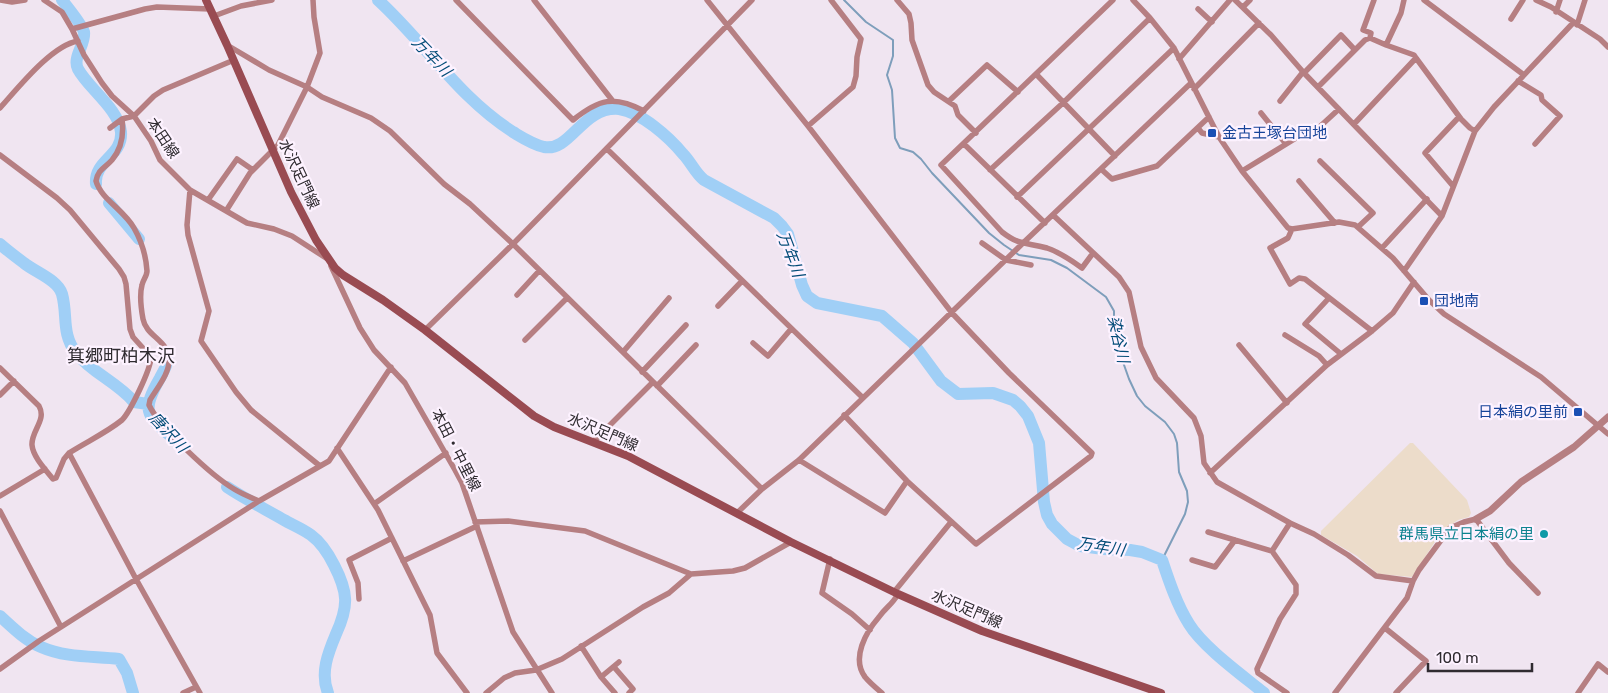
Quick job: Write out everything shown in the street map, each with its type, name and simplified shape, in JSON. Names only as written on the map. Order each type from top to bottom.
[{"type":"main road","name":"水沢足門線","points":[[206,0],[273,152],[312,232],[327,258],[343,275],[383,300],[425,330],[534,416],[554,427],[628,456],[791,542],[896,593],[997,637],[1161,693]]},
{"type":"street","points":[[0,0],[12,2],[25,0]]},
{"type":"street","name":"本田線","points":[[45,0],[62,12],[74,28],[84,55],[102,83],[112,96],[134,116],[160,160],[190,190],[247,223],[283,231],[327,258]]},
{"type":"street","points":[[74,28],[151,8],[212,12],[272,0]]},
{"type":"street","points":[[226,211],[253,170],[273,152],[307,87],[320,53],[313,0]]},
{"type":"street","points":[[456,0],[573,120],[593,105],[612,100],[622,101],[644,111]]},
{"type":"street","points":[[534,0],[612,100]]},
{"type":"street","points":[[708,0],[952,313],[1009,373],[1092,453],[1091,456],[976,544],[907,482],[844,415]]},
{"type":"street","points":[[425,330],[513,244],[752,0]]},
{"type":"street","points":[[808,126],[853,87],[855,82],[861,39],[831,0]]},
{"type":"street","points":[[897,0],[909,14],[912,40],[928,85],[934,92],[954,106],[958,116],[976,133]]},
{"type":"street","points":[[1093,253],[1082,268],[1047,248],[1020,246],[1002,232],[941,165],[1113,0]]},
{"type":"street","points":[[1133,0],[1174,48],[1219,137],[1242,171],[1288,228],[1335,223],[1348,223],[1358,227],[1400,265],[1429,300],[1444,314],[1541,377],[1608,434]]},
{"type":"street","points":[[1180,59],[1230,0]]},
{"type":"street","points":[[1235,0],[1442,216]]},
{"type":"street","points":[[1243,7],[1250,0]]},
{"type":"street","points":[[1370,38],[1371,33],[1363,30],[1374,0]]},
{"type":"street","points":[[1386,45],[1401,13],[1404,0]]},
{"type":"street","points":[[1424,0],[1524,75]]},
{"type":"street","points":[[1511,19],[1523,0]]},
{"type":"street","points":[[1536,0],[1551,7],[1600,39],[1608,47]]},
{"type":"street","points":[[1548,0],[1551,7]]},
{"type":"street","points":[[1556,12],[1560,0]]},
{"type":"street","points":[[1404,271],[1442,216],[1475,131],[1518,81],[1575,24],[1585,0]]},
{"type":"street","points":[[1198,8],[1212,22]]},
{"type":"street","points":[[990,170],[1064,102],[1150,18]]},
{"type":"street","points":[[737,514],[762,489],[799,460],[1011,254],[1258,23]]},
{"type":"street","points":[[1280,101],[1303,72],[1341,35],[1355,50]]},
{"type":"street","points":[[1318,87],[1365,40],[1370,38],[1414,55],[1459,117],[1475,131]]},
{"type":"street","points":[[0,108],[37,68],[68,43],[78,41]]},
{"type":"street","points":[[227,45],[269,70],[382,124],[444,184],[470,204],[513,244],[762,489]]},
{"type":"street","points":[[1017,197],[1174,48]]},
{"type":"street","points":[[1354,124],[1416,58]]},
{"type":"street","points":[[110,128],[122,119],[134,116],[154,96],[163,90],[234,60]]},
{"type":"street","points":[[949,102],[987,65],[1018,92]]},
{"type":"street","points":[[1036,74],[1115,156]]},
{"type":"street","points":[[1518,81],[1541,95],[1542,100],[1560,116],[1534,144]]},
{"type":"street","points":[[1242,171],[1301,135],[1314,132],[1339,108]]},
{"type":"street","points":[[1261,113],[1286,144]]},
{"type":"street","points":[[1101,169],[1112,179],[1157,166],[1209,117]]},
{"type":"street","points":[[1453,186],[1425,154],[1459,117]]},
{"type":"street","points":[[122,119],[122,142],[113,159],[100,171],[96,181],[102,193],[124,213],[134,227],[145,250],[147,272],[140,300],[144,321],[150,332],[162,342],[168,352],[169,359],[168,369],[149,405],[158,421],[223,482],[257,502]]},
{"type":"street","points":[[1198,128],[1202,134],[1219,137]]},
{"type":"street","points":[[964,144],[1045,223]]},
{"type":"street","points":[[607,149],[862,397]]},
{"type":"street","points":[[0,155],[70,210],[119,269],[126,284],[130,328],[133,337],[151,357],[148,370],[123,419],[69,453],[64,459],[56,478],[53,479],[32,446],[42,411],[0,368]]},
{"type":"street","points":[[208,200],[237,159],[253,170]]},
{"type":"street","points":[[1320,161],[1373,213],[1358,227]]},
{"type":"street","points":[[1299,181],[1335,223]]},
{"type":"street","points":[[190,190],[188,235],[208,311],[201,341],[236,392],[251,410],[320,466]]},
{"type":"street","points":[[1382,248],[1427,199]]},
{"type":"street","points":[[1053,215],[1125,285],[1141,347],[1156,378],[1194,418],[1201,436],[1204,463],[1218,482],[1290,523],[1314,534],[1348,555],[1376,576],[1413,581]]},
{"type":"street","points":[[1292,229],[1288,238],[1270,248],[1290,284],[1298,278],[1302,278],[1372,331]]},
{"type":"street","points":[[982,243],[1006,260],[1031,265]]},
{"type":"street","name":"本田・中里線","points":[[327,258],[360,328],[374,350],[405,383],[462,483],[513,632],[552,693]]},
{"type":"street","points":[[517,295],[539,271]]},
{"type":"street","points":[[718,306],[742,281]]},
{"type":"street","points":[[1210,473],[1327,365],[1372,331],[1393,312],[1414,282]]},
{"type":"street","points":[[525,340],[567,298]]},
{"type":"street","points":[[623,352],[669,298]]},
{"type":"street","points":[[1329,298],[1305,324],[1341,354]]},
{"type":"street","points":[[642,372],[686,325]]},
{"type":"street","points":[[753,343],[768,356],[791,329]]},
{"type":"street","points":[[1284,335],[1319,356],[1327,365]]},
{"type":"street","points":[[593,442],[696,344]]},
{"type":"street","points":[[1239,345],[1287,403]]},
{"type":"street","points":[[0,669],[39,641],[257,502],[329,461],[391,367]]},
{"type":"street","points":[[0,395],[14,381]]},
{"type":"street","points":[[1335,693],[1407,598],[1419,570],[1450,528],[1459,523],[1476,519],[1490,511],[1521,482],[1574,447],[1608,417]]},
{"type":"street","points":[[337,448],[374,504],[430,615],[436,654],[467,693]]},
{"type":"street","points":[[69,453],[136,579],[200,693]]},
{"type":"street","points":[[374,504],[446,453]]},
{"type":"street","points":[[799,460],[885,513],[907,482]]},
{"type":"street","points":[[0,496],[45,469]]},
{"type":"street","points":[[0,511],[61,627]]},
{"type":"street","points":[[1476,519],[1508,563],[1538,594]]},
{"type":"street","points":[[403,560],[476,524],[508,521],[585,531],[691,574],[733,571],[745,568],[791,542]]},
{"type":"street","points":[[882,693],[864,676],[859,655],[863,643],[883,612],[893,604],[896,593],[951,522]]},
{"type":"street","points":[[1272,551],[1290,523]]},
{"type":"street","points":[[1208,532],[1272,551],[1296,585],[1296,594],[1280,619],[1257,669],[1258,673],[1287,693]]},
{"type":"street","points":[[359,599],[358,583],[349,560],[392,538]]},
{"type":"street","points":[[1192,560],[1215,567],[1235,540]]},
{"type":"street","points":[[830,560],[822,593],[852,614],[870,630]]},
{"type":"street","points":[[486,693],[504,678],[536,670],[562,659],[668,593],[691,574]]},
{"type":"street","points":[[1385,628],[1426,661],[1396,693]]},
{"type":"street","points":[[581,646],[601,677],[615,693]]},
{"type":"street","points":[[601,677],[619,662]]},
{"type":"street","points":[[1578,693],[1598,664],[1608,672]]},
{"type":"street","points":[[614,668],[633,689],[629,693]]},
{"type":"street","points":[[183,693],[196,686]]},
{"type":"shaded area","points":[[1410,443],[1413,443],[1467,500],[1471,513],[1469,517],[1458,520],[1442,531],[1412,577],[1378,574],[1357,556],[1321,535],[1321,531]]},
{"type":"waterway","name":"唐沢川","points":[[62,0],[84,32],[77,60],[78,69],[115,115],[121,132],[118,147],[99,169],[96,184]]},
{"type":"waterway","name":"万年川","points":[[378,0],[475,103],[493,118],[532,143],[544,147],[553,147],[562,143],[595,114],[606,110],[619,109],[627,111],[645,120],[670,140],[704,180],[774,218],[782,226],[788,234],[802,285],[807,296],[817,303],[882,316],[913,343],[941,381],[958,394],[993,393],[1013,400],[1028,416],[1039,443],[1044,502],[1047,515],[1052,524],[1067,539],[1080,546],[1142,552],[1162,560],[1177,601],[1195,633],[1264,693]]},
{"type":"waterway","name":"染谷川","points":[[844,0],[866,22],[893,40],[893,56],[887,75],[892,90],[895,138],[900,148],[913,152],[921,159],[989,233],[1004,245],[1019,255],[1051,260],[1067,268],[1106,297],[1114,311],[1114,325],[1118,348],[1129,379],[1137,396],[1145,406],[1165,422],[1174,434],[1177,443],[1179,472],[1187,491],[1188,502],[1185,514],[1162,560]]},
{"type":"waterway","name":"唐沢川","points":[[109,203],[139,239]]},
{"type":"waterway","points":[[0,244],[51,280],[60,289],[64,302],[68,338],[71,346],[82,360],[134,402],[148,404]]},
{"type":"waterway","name":"唐沢川","points":[[167,356],[167,362],[150,399],[149,406],[153,419],[175,440]]},
{"type":"waterway","name":"唐沢川","points":[[227,487],[311,535],[324,548],[339,575],[344,591],[345,607],[326,663],[325,678],[328,693]]},
{"type":"waterway","points":[[0,616],[30,641],[50,651],[70,655],[119,659],[127,673],[133,693]]},
{"type":"place","name":"金古王塚台団地","points":[[1212,133]]},
{"type":"place","name":"団地南","points":[[1424,301]]},
{"type":"place","name":"日本絹の里前","points":[[1578,412]]},
{"type":"place","name":"群馬県立日本絹の里","points":[[1544,534]]},
{"type":"district","name":"箕郷町柏木沢","points":[[121,356]]}]
